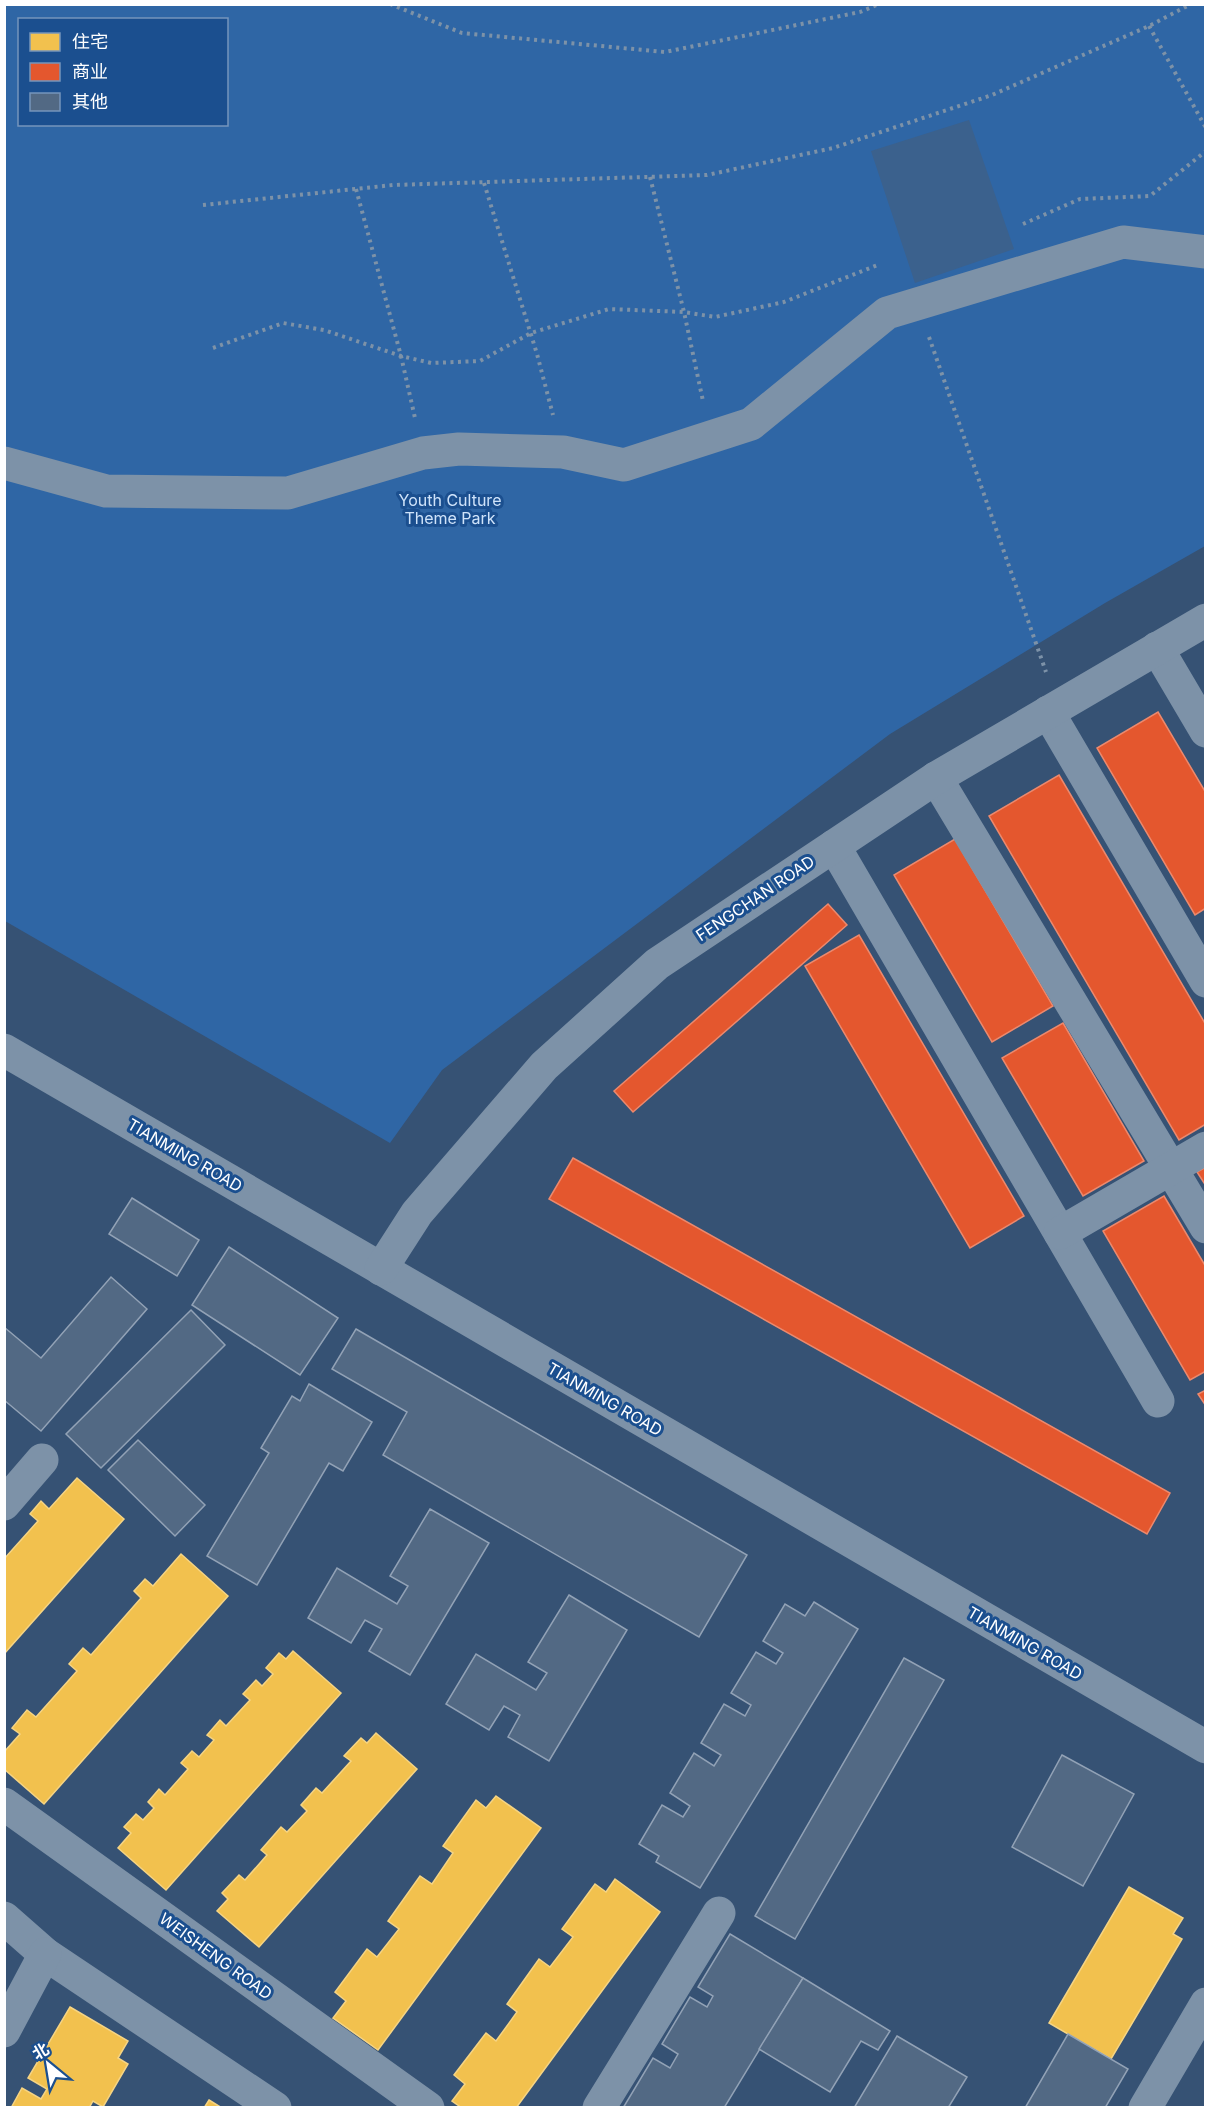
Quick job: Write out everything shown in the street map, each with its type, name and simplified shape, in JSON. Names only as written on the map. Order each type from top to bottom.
[{"type":"street","points":[[4,463],[106,491],[288,493],[423,453],[459,449],[563,452],[624,465],[751,424],[887,313],[1123,242],[1206,252]]},
{"type":"street","name":"FENGCHAN ROAD","points":[[381,1269],[417,1213],[544,1066],[657,963],[936,778],[1206,620]]},
{"type":"street","points":[[1157,648],[1206,730]]},
{"type":"street","points":[[1053,710],[1206,981]]},
{"type":"street","points":[[936,778],[1206,1227]]},
{"type":"street","points":[[834,846],[1158,1401]]},
{"type":"street","name":"TIANMING ROAD","points":[[4,1050],[1206,1747]]},
{"type":"street","points":[[1060,1233],[1206,1148]]},
{"type":"street","points":[[4,1504],[42,1460]]},
{"type":"street","name":"WEISHENG ROAD","points":[[4,1804],[428,2108]]},
{"type":"street","points":[[599,2108],[719,1913]]},
{"type":"street","points":[[4,1918],[45,1954],[275,2108]]},
{"type":"street","points":[[4,2031],[45,1954]]},
{"type":"street","points":[[1145,2108],[1206,2004]]},
{"type":"path","points":[[390,4],[462,33],[665,52],[860,12],[879,4]]},
{"type":"path","points":[[203,205],[393,185],[707,176],[833,148],[992,95],[1149,26],[1191,4]]},
{"type":"path","points":[[1149,26],[1206,128]]},
{"type":"path","points":[[1023,224],[1080,199],[1150,196],[1206,151]]},
{"type":"path","points":[[650,177],[684,312],[710,437]]},
{"type":"path","points":[[484,183],[531,333],[563,452]]},
{"type":"path","points":[[356,189],[401,357],[423,453]]},
{"type":"path","points":[[213,348],[283,323],[324,330],[401,357],[431,363],[480,361],[531,333],[609,309],[684,312],[715,317],[784,302],[880,264]]},
{"type":"path","points":[[918,304],[1053,710]]},
{"type":"green space","name":"Youth Culture Theme Park","points":[[5,5],[1205,5],[1205,546],[1105,603],[890,734],[442,1070],[390,1143],[5,921]]},
{"type":"shaded area","points":[[969,120],[1014,249],[915,283],[871,151]]},
{"type":"building: 住宅","points":[[77,1478],[124,1519],[4,1654],[4,1559],[38,1521],[30,1514],[41,1501],[49,1509]]},
{"type":"building: 住宅","points":[[181,1554],[228,1596],[44,1804],[4,1769],[4,1752],[20,1734],[12,1728],[27,1710],[36,1717],[77,1671],[69,1664],[83,1648],[91,1655],[141,1598],[134,1591],[145,1579],[153,1586]]},
{"type":"building: 住宅","points":[[293,1651],[341,1693],[166,1890],[118,1848],[131,1833],[124,1827],[136,1814],[143,1820],[154,1808],[148,1802],[159,1789],[165,1795],[188,1769],[181,1763],[192,1751],[199,1757],[214,1740],[207,1735],[220,1720],[226,1726],[250,1700],[243,1694],[256,1680],[262,1686],[273,1674],[266,1668],[279,1653],[286,1659]]},
{"type":"building: 住宅","points":[[376,1733],[417,1769],[259,1947],[217,1911],[228,1899],[222,1893],[239,1875],[245,1880],[267,1855],[261,1850],[281,1827],[287,1832],[307,1811],[301,1805],[316,1788],[322,1793],[351,1761],[344,1756],[361,1738],[367,1743]]},
{"type":"building: 住宅","points":[[496,1796],[541,1828],[378,2050],[333,2018],[346,2001],[335,1992],[367,1949],[377,1957],[399,1929],[388,1921],[420,1876],[432,1884],[453,1853],[443,1846],[476,1800],[486,1808]]},
{"type":"building: 住宅","points":[[615,1879],[660,1912],[516,2108],[462,2108],[452,2101],[465,2084],[454,2075],[486,2033],[496,2041],[517,2012],[507,2004],[539,1959],[550,1967],[573,1937],[562,1929],[595,1884],[606,1892]]},
{"type":"building: 住宅","points":[[1129,1887],[1183,1918],[1173,1934],[1182,1939],[1111,2059],[1049,2023]]},
{"type":"building: 住宅","points":[[70,2007],[128,2041],[118,2058],[128,2064],[103,2107],[93,2101],[89,2108],[11,2108],[22,2088],[41,2099],[47,2089],[28,2078]]},
{"type":"building: 住宅","points":[[209,2100],[222,2108],[204,2108]]},
{"type":"building: 商业","points":[[1158,712],[1206,793],[1206,908],[1195,915],[1097,748]]},
{"type":"building: 商业","points":[[1059,775],[1206,1025],[1206,1124],[1179,1140],[989,816]]},
{"type":"building: 商业","points":[[955,839],[1053,1006],[992,1042],[894,875]]},
{"type":"building: 商业","points":[[828,904],[847,925],[633,1112],[614,1091]]},
{"type":"building: 商业","points":[[859,935],[1024,1216],[970,1248],[805,966]]},
{"type":"building: 商业","points":[[1063,1023],[1144,1161],[1083,1196],[1002,1058]]},
{"type":"building: 商业","points":[[573,1158],[1170,1493],[1147,1534],[549,1199]]},
{"type":"building: 商业","points":[[1206,1167],[1206,1186],[1197,1172]]},
{"type":"building: 商业","points":[[1164,1196],[1206,1267],[1206,1371],[1190,1380],[1103,1231]]},
{"type":"building: 商业","points":[[1206,1390],[1206,1406],[1198,1394]]},
{"type":"building: 其他","points":[[132,1198],[199,1240],[177,1276],[109,1234]]},
{"type":"building: 其他","points":[[229,1247],[338,1318],[300,1375],[192,1305]]},
{"type":"building: 其他","points":[[111,1277],[147,1309],[41,1431],[4,1400],[4,1327],[41,1358]]},
{"type":"building: 其他","points":[[191,1310],[225,1345],[101,1468],[66,1434]]},
{"type":"building: 其他","points":[[356,1329],[747,1555],[699,1637],[383,1455],[407,1412],[332,1369]]},
{"type":"building: 其他","points":[[309,1384],[372,1422],[343,1471],[329,1463],[257,1585],[207,1556],[269,1453],[261,1448],[292,1396],[300,1401]]},
{"type":"building: 其他","points":[[138,1440],[205,1505],[175,1536],[108,1470]]},
{"type":"building: 其他","points":[[430,1509],[489,1543],[410,1675],[369,1651],[382,1629],[365,1620],[351,1643],[308,1618],[337,1568],[397,1604],[408,1586],[390,1576]]},
{"type":"building: 其他","points":[[569,1595],[627,1630],[549,1761],[508,1737],[520,1715],[504,1706],[489,1730],[446,1704],[476,1654],[536,1690],[547,1673],[528,1662]]},
{"type":"building: 其他","points":[[814,1602],[858,1629],[700,1888],[656,1862],[659,1856],[639,1844],[662,1805],[683,1817],[690,1806],[670,1793],[694,1753],[714,1766],[721,1755],[701,1743],[724,1704],[745,1716],[751,1705],[731,1693],[756,1652],[776,1664],[783,1653],[763,1641],[785,1604],[805,1616]]},
{"type":"building: 其他","points":[[904,1658],[944,1680],[795,1939],[755,1916]]},
{"type":"building: 其他","points":[[1062,1755],[1134,1794],[1083,1886],[1012,1847]]},
{"type":"building: 其他","points":[[730,1934],[803,1978],[724,2108],[623,2108],[653,2058],[670,2068],[678,2054],[662,2044],[690,1997],[707,2007],[713,1996],[698,1987]]},
{"type":"building: 其他","points":[[803,1978],[890,2031],[878,2050],[861,2041],[830,2092],[759,2049]]},
{"type":"building: 其他","points":[[1068,2034],[1128,2069],[1105,2108],[1025,2108]]},
{"type":"building: 其他","points":[[897,2036],[967,2077],[948,2108],[854,2108]]}]
